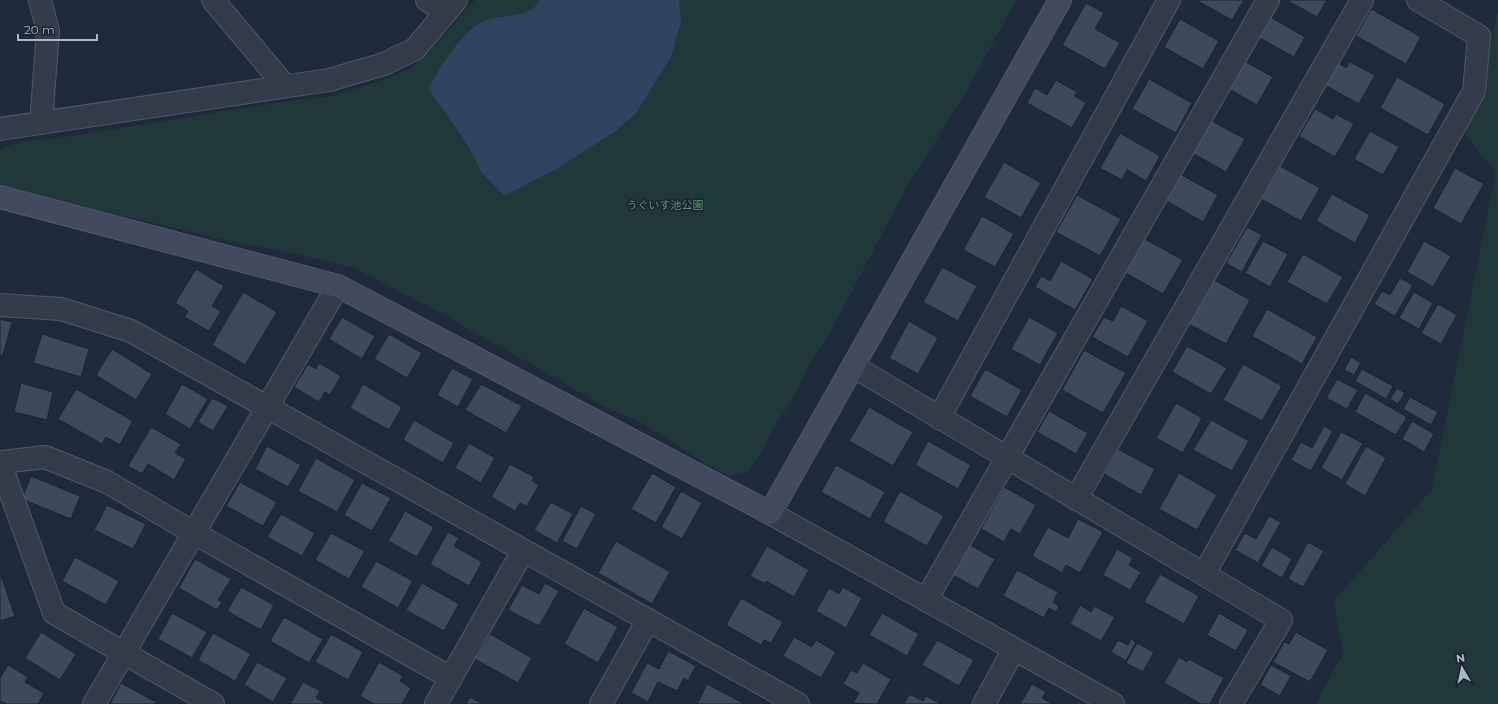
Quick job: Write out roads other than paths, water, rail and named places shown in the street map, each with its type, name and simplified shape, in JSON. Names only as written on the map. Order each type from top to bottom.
[{"type":"street","points":[[40,0],[48,31],[41,123]]},
{"type":"street","points":[[213,0],[285,86]]},
{"type":"street","points":[[0,129],[329,80],[384,64],[416,49],[451,6],[427,0]]},
{"type":"street","points":[[770,513],[1060,0]]},
{"type":"street","points":[[940,418],[1169,0]]},
{"type":"street","points":[[926,600],[1268,0]]},
{"type":"street","points":[[1076,499],[1362,0]]},
{"type":"street","points":[[1204,574],[1474,91],[1479,36],[1418,0]]},
{"type":"street","points":[[0,197],[338,286],[770,513],[1113,704]]},
{"type":"street","points":[[94,704],[338,286]]},
{"type":"street","points":[[0,305],[61,309],[131,331],[798,704]]},
{"type":"street","points":[[853,366],[1281,620],[1231,704]]},
{"type":"street","points":[[213,704],[54,613],[0,463],[45,457],[107,482],[194,533],[451,678]]},
{"type":"street","points":[[436,704],[523,551]]},
{"type":"street","points":[[601,704],[648,620]]},
{"type":"street","points":[[984,704],[1014,649]]},
{"type":"water","points":[[540,0],[679,0],[681,21],[671,57],[636,113],[617,130],[558,168],[504,196],[482,173],[469,147],[428,88],[454,48],[471,30],[480,23],[490,19],[525,13],[536,6]]},
{"type":"park label","name":"うぐいす池公園","points":[[665,205]]}]
